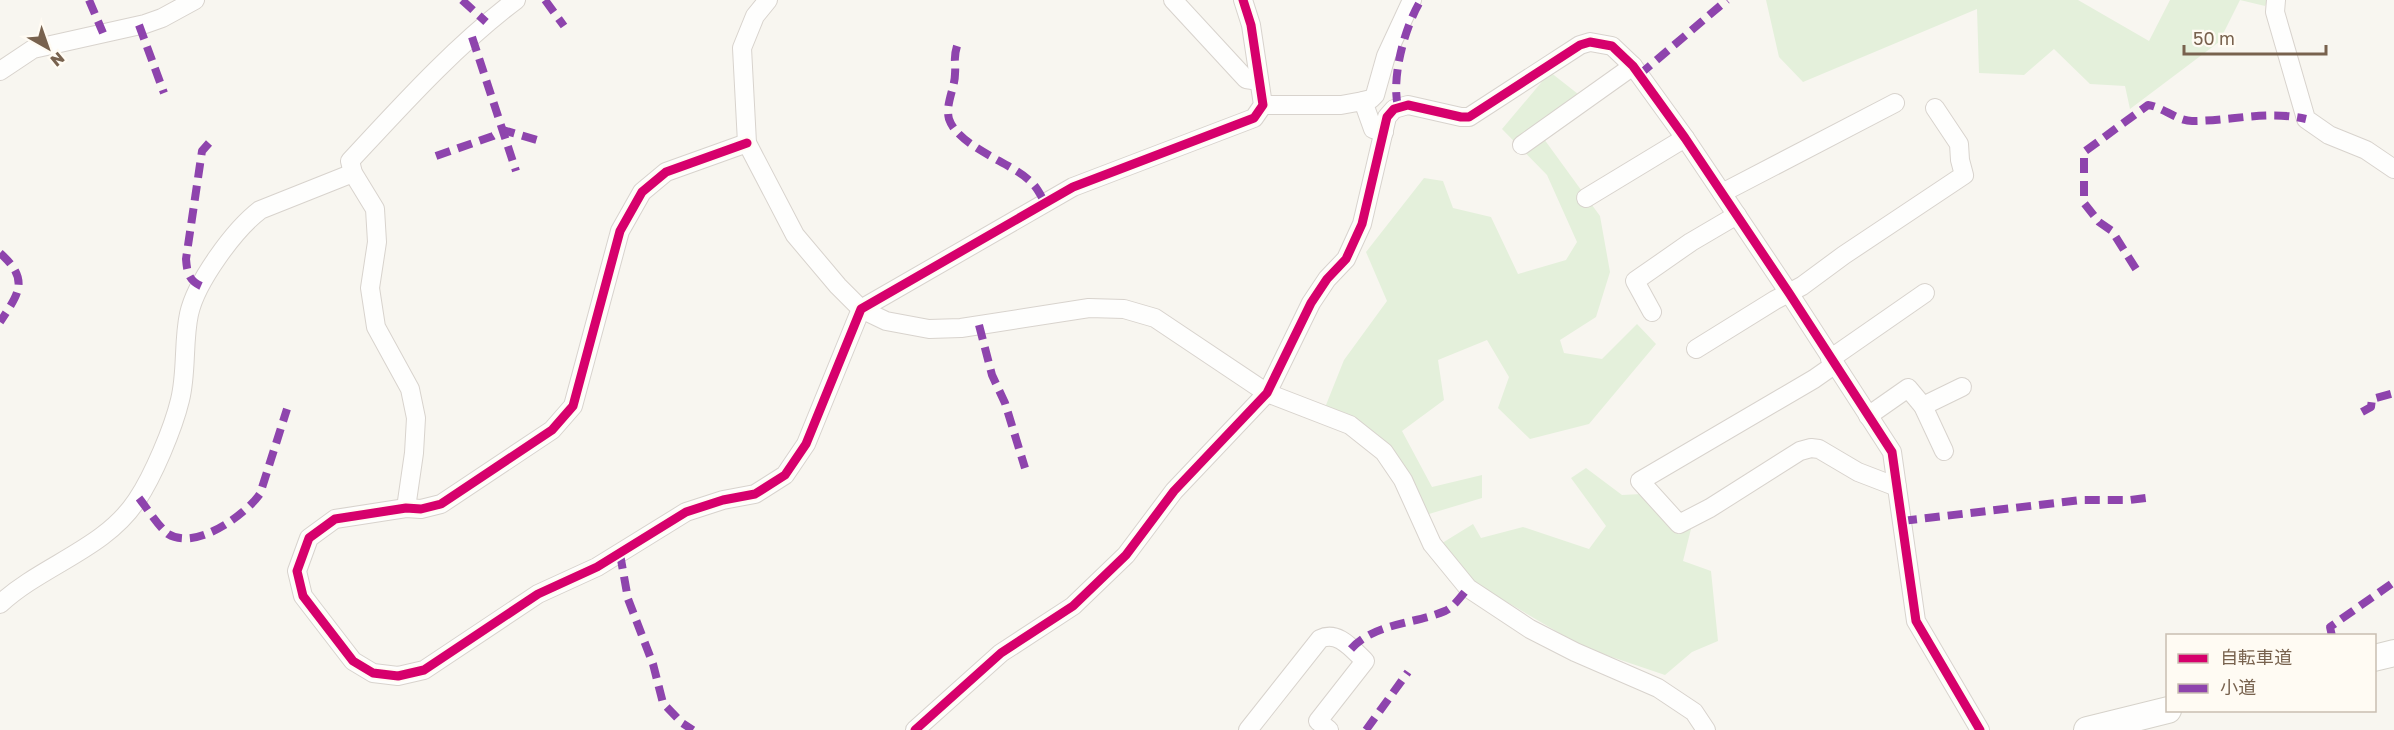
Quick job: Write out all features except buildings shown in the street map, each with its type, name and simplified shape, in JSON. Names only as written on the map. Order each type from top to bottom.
[{"type":"main road","points":[[2376,658],[2394,653]]},
{"type":"main road","points":[[2087,730],[2166,710]]},
{"type":"street","points":[[0,71],[33,49],[145,24],[162,18],[195,0]]},
{"type":"street","points":[[406,508],[414,453],[416,418],[410,389],[376,327],[370,288],[377,242],[375,208],[353,173],[350,161],[486,22],[516,0]]},
{"type":"street","points":[[768,0],[755,16],[742,48],[747,143],[795,235],[838,286],[861,309],[886,321],[929,329],[961,328],[1089,308],[1124,309],[1155,318],[1267,393],[1350,425],[1384,452],[1403,480],[1432,544],[1468,588],[1530,629],[1575,652],[1658,688],[1694,712],[1706,730]]},
{"type":"street","points":[[1173,0],[1246,79],[1259,81]]},
{"type":"street","points":[[747,143],[666,172],[642,192],[620,231],[573,406],[552,430],[441,504],[421,509],[406,508],[334,519],[309,538],[297,572],[303,596],[353,661],[374,673],[398,676],[424,670],[538,594],[597,567],[687,512],[723,500],[755,494],[785,475],[806,444],[861,309],[1073,187],[1254,118],[1263,105],[1251,24],[1243,0]]},
{"type":"street","points":[[1263,105],[1341,105],[1371,99],[1375,95],[1386,56],[1412,0]]},
{"type":"street","points":[[2276,0],[2275,12],[2306,119],[2330,135],[2366,150],[2394,169]]},
{"type":"street","points":[[915,730],[1001,652],[1073,606],[1126,555],[1174,491],[1267,393],[1311,303],[1327,279],[1346,259],[1362,224],[1387,117],[1394,109],[1401,105],[1408,105],[1469,117],[1580,45],[1590,42],[1612,46],[1633,66],[1737,215],[1892,452],[1916,621],[1980,730]]},
{"type":"street","points":[[1522,146],[1633,66]]},
{"type":"street","points":[[1363,101],[1374,129],[1384,132]]},
{"type":"street","points":[[1722,193],[1895,103]]},
{"type":"street","points":[[1696,348],[1802,286],[1844,255],[1964,175],[1959,144],[1935,108]]},
{"type":"street","points":[[1586,198],[1685,138]]},
{"type":"street","points":[[0,604],[25,584],[116,527],[138,498],[164,446],[181,399],[189,314],[201,286],[227,244],[247,220],[260,210],[353,173]]},
{"type":"street","points":[[1653,312],[1635,281],[1691,242],[1737,215]]},
{"type":"street","points":[[1898,487],[1858,472],[1819,449],[1811,448],[1800,452],[1710,508],[1679,524],[1641,481],[1814,379],[1832,362],[1925,293]]},
{"type":"street","points":[[1923,406],[1962,387]]},
{"type":"street","points":[[1868,416],[1908,388],[1923,406],[1944,451]]},
{"type":"street","points":[[1248,730],[1320,639],[1335,636],[1365,661],[1317,727]]},
{"type":"green space","points":[[1766,0],[2078,0],[2149,41],[2170,0],[2240,0],[2219,42],[2130,109],[2125,86],[2090,84],[2054,49],[2024,75],[1979,73],[1977,9],[1803,82],[1779,57]]},
{"type":"green space","points":[[2240,0],[2268,0],[2265,6]]},
{"type":"green space","points":[[1550,72],[1592,105],[1544,139],[1600,216],[1610,272],[1596,317],[1560,340],[1564,353],[1602,359],[1637,324],[1656,344],[1589,424],[1530,439],[1498,408],[1509,377],[1487,340],[1438,360],[1444,400],[1402,431],[1432,487],[1482,475],[1482,498],[1429,514],[1394,452],[1324,410],[1344,360],[1387,301],[1366,252],[1424,178],[1443,181],[1453,208],[1491,217],[1518,274],[1566,260],[1577,242],[1547,175],[1502,129]]},
{"type":"green space","points":[[1586,468],[1622,495],[1641,494],[1674,529],[1691,529],[1683,561],[1711,571],[1718,641],[1692,652],[1665,675],[1585,648],[1476,584],[1439,545],[1473,524],[1481,538],[1523,527],[1589,549],[1606,526],[1571,478]]},
{"type":"marked path","points":[[89,0],[103,33]]},
{"type":"marked path","points":[[462,0],[486,22]]},
{"type":"marked path","points":[[545,0],[564,26]]},
{"type":"marked path","points":[[1398,107],[1396,81],[1401,52],[1410,23],[1421,0]]},
{"type":"marked path","points":[[1639,75],[1727,0]]},
{"type":"marked path","points":[[139,25],[164,93]]},
{"type":"marked path","points":[[472,37],[516,171]]},
{"type":"marked path","points":[[957,46],[955,79],[948,108],[949,119],[954,129],[973,145],[1029,180],[1045,203]]},
{"type":"marked path","points":[[2136,269],[2112,231],[2099,222],[2084,203],[2084,152],[2148,105],[2181,119],[2192,121],[2263,116],[2306,119]]},
{"type":"marked path","points":[[436,156],[493,136],[503,130],[537,140]]},
{"type":"marked path","points":[[201,286],[189,275],[186,259],[202,151],[209,143]]},
{"type":"marked path","points":[[0,253],[15,271],[18,279],[16,295],[0,322]]},
{"type":"marked path","points":[[979,325],[992,375],[1005,403],[1025,468]]},
{"type":"marked path","points":[[2362,412],[2371,407],[2372,399],[2394,393]]},
{"type":"marked path","points":[[139,498],[168,534],[179,538],[192,538],[219,528],[243,512],[260,494],[287,409]]},
{"type":"marked path","points":[[1902,521],[2081,500],[2130,500],[2153,497]]},
{"type":"marked path","points":[[620,554],[628,599],[653,664],[663,703],[682,723],[693,730]]},
{"type":"marked path","points":[[2332,634],[2330,627],[2394,582]]},
{"type":"marked path","points":[[1351,649],[1360,640],[1383,629],[1445,611],[1455,604],[1468,588]]},
{"type":"marked path","points":[[1366,730],[1408,672]]},
{"type":"cycle path","points":[[747,143],[666,172],[642,192],[620,231],[573,406],[552,430],[441,504],[421,509],[406,508],[335,519],[309,538],[297,571],[303,596],[353,661],[373,673],[398,676],[424,670],[538,594],[597,567],[686,512],[723,500],[755,494],[785,475],[806,444],[861,309],[1073,187],[1254,118],[1263,105],[1251,25],[1243,0]]},
{"type":"cycle path","points":[[915,730],[1001,653],[1073,606],[1126,555],[1174,491],[1267,393],[1311,303],[1327,279],[1346,259],[1362,224],[1387,117],[1394,109],[1408,105],[1469,117],[1580,45],[1590,42],[1612,46],[1633,66],[1685,138],[1892,452],[1916,621],[1980,730]]}]
